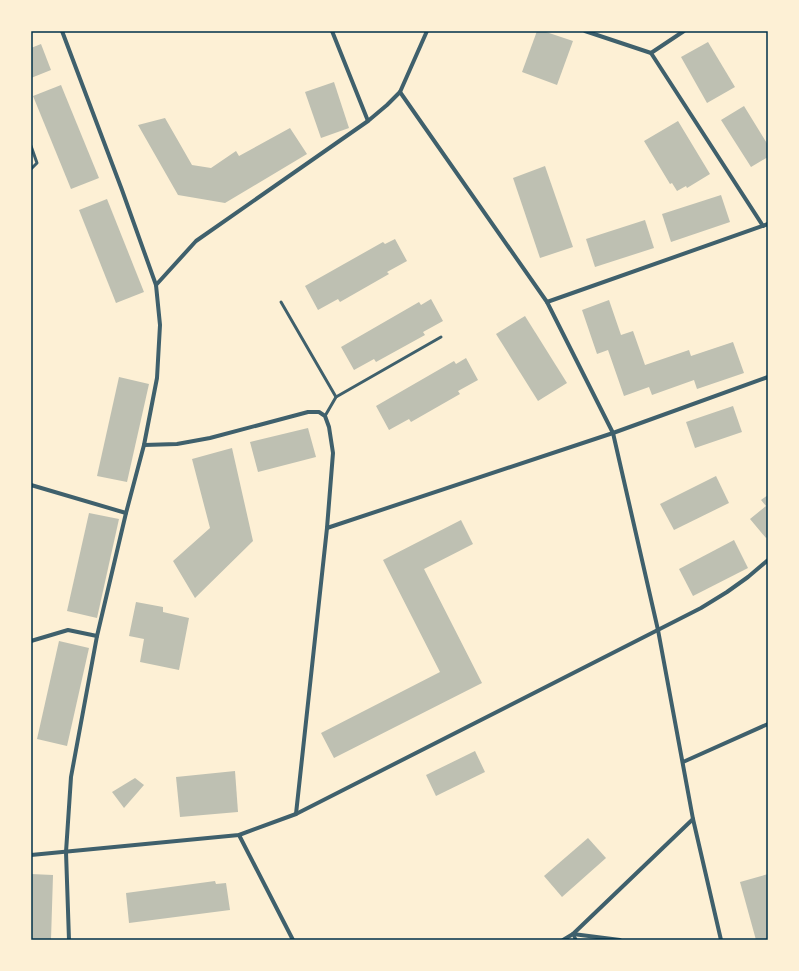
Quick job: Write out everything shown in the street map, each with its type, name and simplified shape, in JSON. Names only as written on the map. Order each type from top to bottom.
[{"type":"street","points":[[62,31],[156,285],[160,325],[158,378],[144,445],[126,513],[97,636],[71,777],[66,852],[69,940]]},
{"type":"street","points":[[332,31],[368,121]]},
{"type":"street","points":[[156,285],[196,241],[368,121],[387,105],[400,92],[426,31]]},
{"type":"street","points":[[585,31],[651,53],[763,226]]},
{"type":"street","points":[[651,53],[684,31]]},
{"type":"street","points":[[400,92],[547,302],[613,433],[658,630],[693,819],[721,940]]},
{"type":"street","points":[[547,302],[768,224]]},
{"type":"street","points":[[327,528],[613,433],[768,377]]},
{"type":"street","points":[[144,445],[178,444],[210,438],[308,412],[318,412],[325,416],[329,427],[333,453],[327,528],[296,814]]},
{"type":"street","points":[[31,485],[126,513]]},
{"type":"street","points":[[31,855],[239,835],[296,814],[700,608],[727,592],[768,560]]},
{"type":"street","points":[[31,642],[68,630],[97,636]]},
{"type":"street","points":[[683,762],[768,724]]},
{"type":"street","points":[[563,940],[573,934],[693,819]]},
{"type":"street","points":[[239,835],[293,940]]},
{"type":"street","points":[[573,934],[576,940]]},
{"type":"street","points":[[573,934],[620,940]]},
{"type":"lane","points":[[31,146],[37,163],[31,168]]},
{"type":"lane","points":[[281,302],[336,397]]},
{"type":"lane","points":[[325,416],[336,397],[441,337]]},
{"type":"building","points":[[537,31],[543,31],[573,41],[557,85],[522,72]]},
{"type":"building","points":[[708,42],[735,87],[707,103],[681,57]]},
{"type":"building","points":[[41,44],[51,70],[31,78],[31,48]]},
{"type":"building","points":[[334,82],[349,128],[321,138],[305,92]]},
{"type":"building","points":[[61,85],[99,178],[71,189],[33,96]]},
{"type":"building","points":[[744,106],[768,145],[768,157],[751,167],[721,120]]},
{"type":"building","points":[[165,118],[192,165],[211,168],[236,151],[239,156],[290,128],[307,154],[225,203],[178,195],[138,125]]},
{"type":"building","points":[[678,121],[710,174],[687,188],[686,186],[677,191],[672,183],[670,184],[644,141]]},
{"type":"building","points":[[545,166],[573,247],[540,258],[513,178]]},
{"type":"building","points":[[721,195],[730,222],[671,242],[662,214]]},
{"type":"building","points":[[107,199],[144,292],[116,303],[79,210]]},
{"type":"building","points":[[645,220],[654,248],[595,267],[586,239]]},
{"type":"building","points":[[395,239],[407,261],[387,272],[389,274],[340,302],[338,299],[318,310],[305,286],[383,242],[385,244]]},
{"type":"building","points":[[431,299],[443,321],[423,332],[425,335],[376,362],[374,359],[354,370],[341,347],[419,302],[421,305]]},
{"type":"building","points":[[609,300],[621,335],[633,331],[645,365],[689,350],[691,356],[733,342],[744,373],[697,389],[694,380],[652,395],[649,387],[624,396],[608,350],[597,354],[582,310]]},
{"type":"building","points":[[525,316],[567,383],[538,401],[496,334]]},
{"type":"building","points":[[466,358],[478,380],[458,391],[460,394],[411,422],[409,419],[389,430],[376,406],[454,361],[456,364]]},
{"type":"building","points":[[119,377],[149,384],[127,482],[97,476]]},
{"type":"building","points":[[733,406],[742,432],[695,448],[686,422]]},
{"type":"building","points":[[308,428],[316,457],[258,472],[250,442]]},
{"type":"building","points":[[232,448],[253,541],[195,598],[173,561],[210,528],[192,459]]},
{"type":"building","points":[[716,476],[729,503],[674,530],[660,504]]},
{"type":"building","points":[[768,495],[768,536],[766,538],[750,519],[766,506],[761,500]]},
{"type":"building","points":[[89,513],[119,519],[97,618],[67,611]]},
{"type":"building","points":[[461,520],[473,544],[424,569],[482,683],[334,758],[321,733],[440,672],[383,560]]},
{"type":"building","points":[[734,540],[748,568],[693,596],[679,569]]},
{"type":"building","points":[[136,602],[163,607],[163,612],[189,618],[179,670],[140,662],[144,639],[129,636]]},
{"type":"building","points":[[59,641],[89,648],[67,746],[37,739]]},
{"type":"building","points":[[475,751],[485,772],[436,796],[426,775]]},
{"type":"building","points":[[235,771],[238,812],[180,817],[176,777]]},
{"type":"building","points":[[135,778],[144,785],[124,808],[112,792]]},
{"type":"building","points":[[588,838],[606,858],[562,897],[544,876]]},
{"type":"building","points":[[31,874],[53,875],[51,940],[31,940]]},
{"type":"building","points":[[768,874],[768,940],[756,940],[740,882]]},
{"type":"building","points":[[215,881],[216,884],[226,883],[230,910],[129,923],[126,893]]}]
